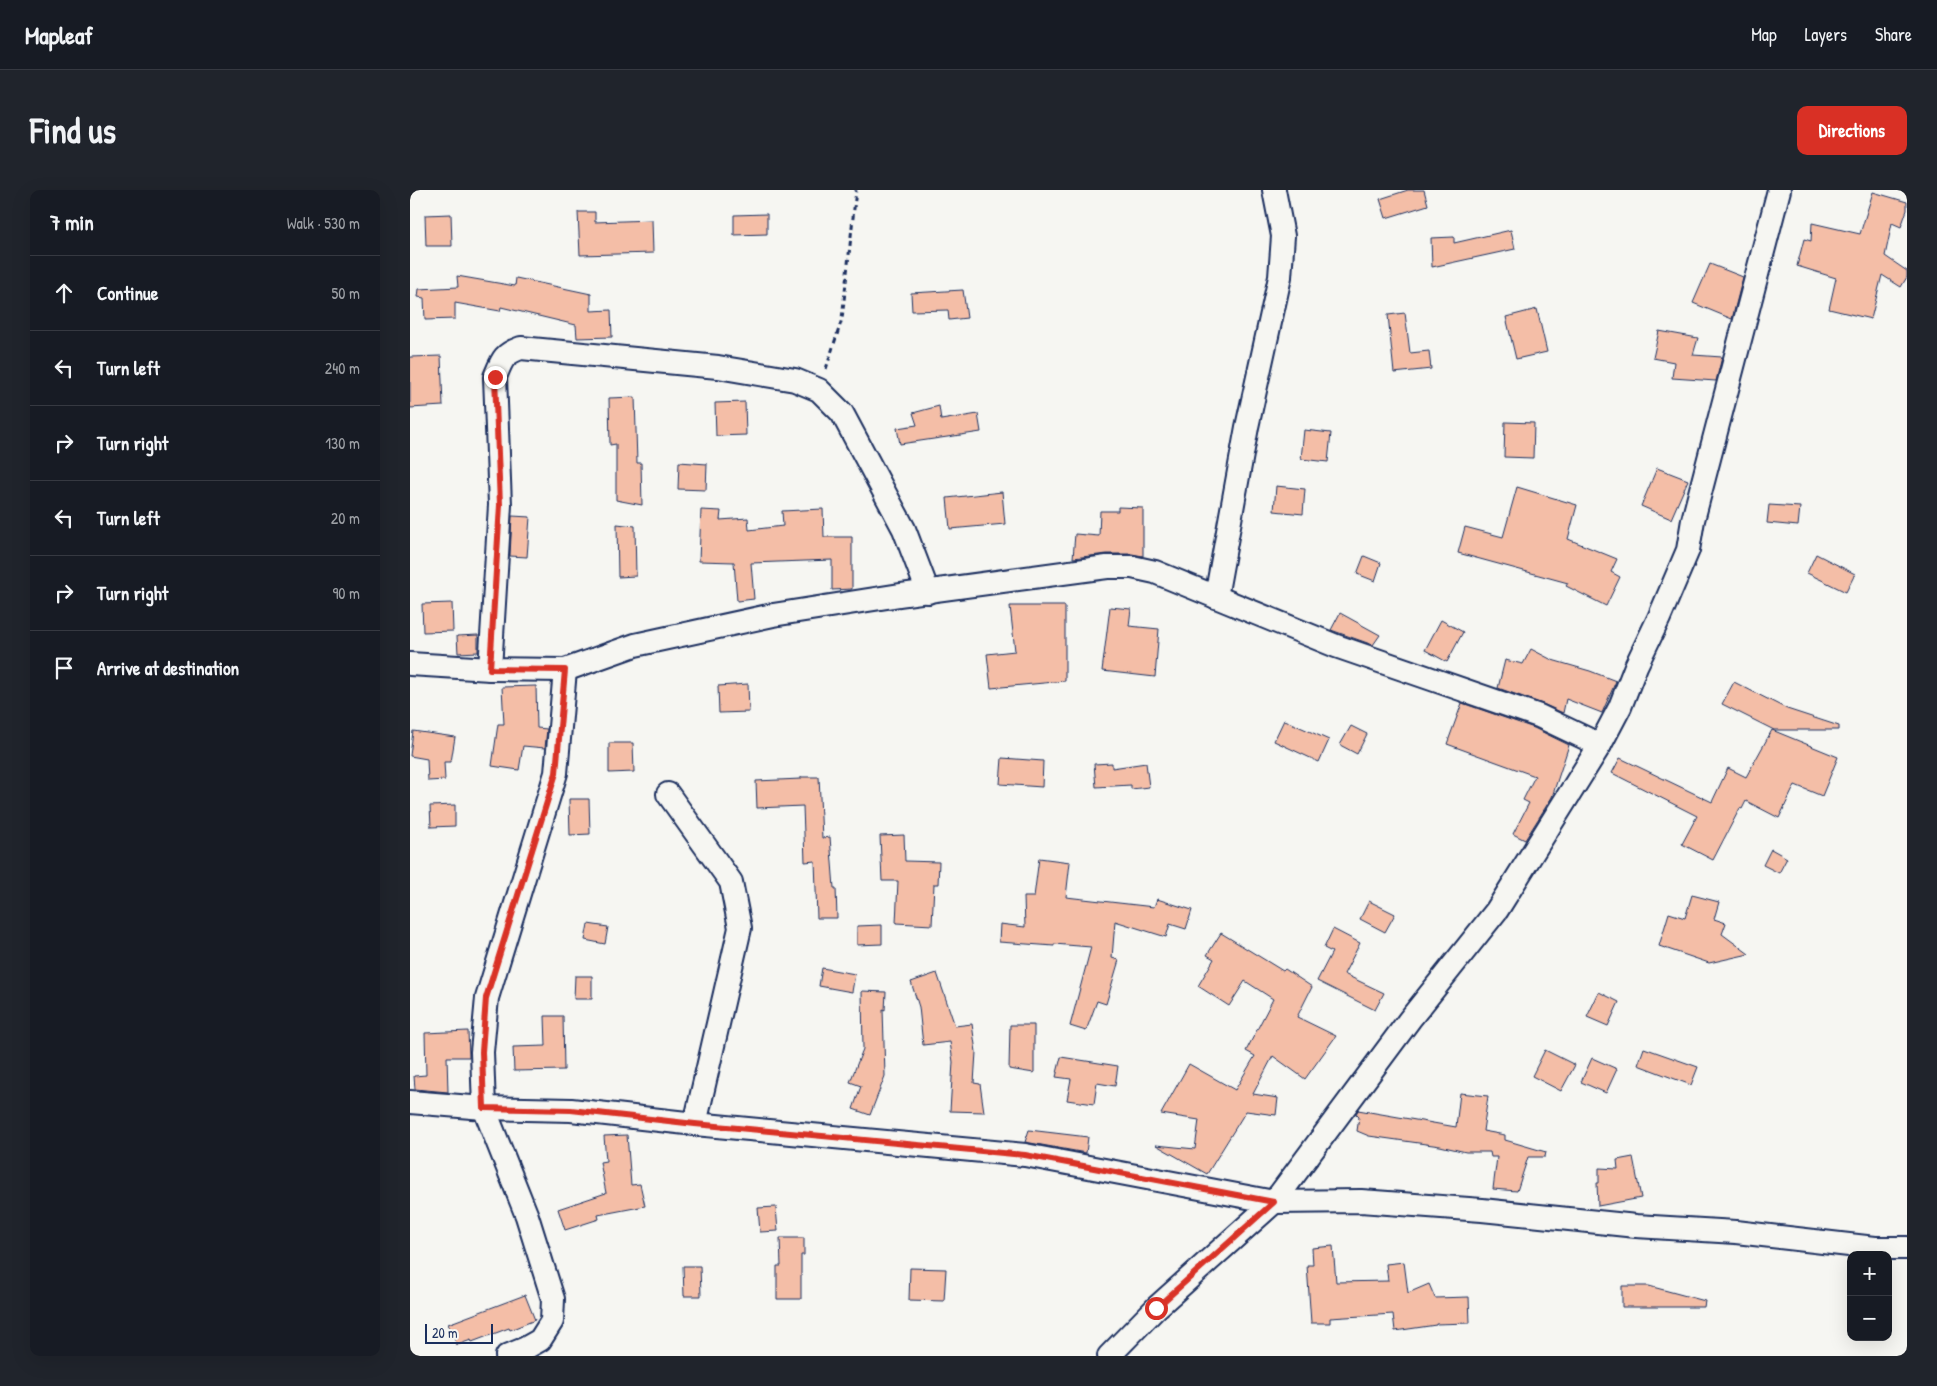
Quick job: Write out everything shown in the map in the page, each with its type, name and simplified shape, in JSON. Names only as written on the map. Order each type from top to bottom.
[{"type":"street","points":[[1216,597],[1247,427],[1280,277],[1283,236],[1274,190]]},
{"type":"street","points":[[1109,1356],[1156,1308],[1274,1202],[1410,1019],[1497,910],[1600,745],[1620,706],[1688,550],[1693,520],[1779,190]]},
{"type":"street","points":[[490,669],[500,505],[495,377],[502,361],[510,352],[522,348],[718,367],[795,380],[819,390],[842,413],[904,529],[928,592]]},
{"type":"street","points":[[410,664],[490,669],[565,670],[634,645],[773,616],[1107,567],[1132,567],[1155,572],[1336,646],[1539,716],[1600,745]]},
{"type":"street","points":[[506,1356],[524,1350],[540,1340],[552,1322],[553,1300],[528,1216],[484,1108],[482,1052],[486,998],[556,773],[565,670]]},
{"type":"street","points":[[668,794],[731,882],[740,928],[695,1124]]},
{"type":"street","points":[[410,1102],[484,1108],[571,1110],[695,1124],[1025,1155],[1274,1202],[1370,1201],[1482,1210],[1636,1226],[1736,1232],[1875,1248],[1907,1248]]},
{"type":"path","points":[[819,390],[842,319],[856,190]]},
{"type":"building","points":[[1408,190],[1424,190],[1428,205],[1386,218],[1380,199]]},
{"type":"building","points":[[1873,192],[1907,202],[1907,210],[1901,227],[1892,223],[1885,256],[1907,271],[1907,277],[1901,287],[1882,275],[1871,319],[1829,309],[1836,278],[1797,266],[1804,239],[1811,241],[1812,223],[1860,234]]},
{"type":"building","points":[[578,212],[595,212],[595,222],[652,220],[653,253],[580,255]]},
{"type":"building","points":[[451,214],[452,246],[426,246],[425,215]]},
{"type":"building","points":[[767,214],[767,234],[734,235],[734,215]]},
{"type":"building","points":[[1511,230],[1515,249],[1432,267],[1431,238],[1454,237],[1454,243]]},
{"type":"building","points":[[1710,264],[1743,277],[1732,319],[1693,303]]},
{"type":"building","points":[[457,276],[515,286],[516,278],[591,294],[591,311],[611,310],[612,337],[577,338],[576,325],[501,307],[500,311],[455,303],[455,319],[425,320],[424,298],[418,297],[419,289],[458,287]]},
{"type":"building","points":[[963,290],[967,318],[949,320],[948,310],[912,311],[911,293]]},
{"type":"building","points":[[1537,309],[1547,352],[1516,359],[1506,317]]},
{"type":"building","points":[[1405,313],[1410,353],[1429,351],[1431,369],[1394,373],[1388,315]]},
{"type":"building","points":[[1659,331],[1698,338],[1693,355],[1722,357],[1716,381],[1672,378],[1674,362],[1653,358]]},
{"type":"building","points":[[441,356],[443,406],[410,408],[410,357]]},
{"type":"building","points":[[635,397],[637,463],[641,463],[642,505],[616,500],[616,444],[610,445],[609,398]]},
{"type":"building","points":[[745,402],[746,435],[716,436],[715,403]]},
{"type":"building","points":[[939,406],[941,420],[978,414],[981,432],[900,444],[897,428],[917,425],[913,413]]},
{"type":"building","points":[[1505,422],[1534,423],[1533,458],[1504,457]]},
{"type":"building","points":[[1304,430],[1331,433],[1328,462],[1301,459]]},
{"type":"building","points":[[679,462],[707,464],[706,490],[678,489]]},
{"type":"building","points":[[1657,468],[1688,480],[1671,519],[1641,506]]},
{"type":"building","points":[[1276,486],[1305,489],[1303,514],[1274,511]]},
{"type":"building","points":[[1517,487],[1577,505],[1568,539],[1617,559],[1611,572],[1620,577],[1606,606],[1566,586],[1568,583],[1458,553],[1465,527],[1503,537]]},
{"type":"building","points":[[1002,492],[1005,524],[950,529],[947,498]]},
{"type":"building","points":[[1769,505],[1800,507],[1798,526],[1767,523]]},
{"type":"building","points":[[1118,507],[1143,508],[1143,556],[1107,554],[1073,558],[1075,534],[1099,536],[1100,511],[1118,511]]},
{"type":"building","points":[[823,509],[824,537],[852,537],[852,589],[832,590],[832,560],[751,563],[754,599],[737,601],[734,562],[699,561],[701,510],[721,511],[720,520],[748,518],[749,530],[783,526],[782,511]]},
{"type":"building","points":[[512,516],[530,517],[527,557],[510,556]]},
{"type":"building","points":[[617,524],[635,526],[636,576],[618,577]]},
{"type":"building","points":[[1816,554],[1855,574],[1846,592],[1807,573]]},
{"type":"building","points":[[1364,556],[1381,563],[1375,581],[1357,574]]},
{"type":"building","points":[[452,603],[453,631],[423,632],[422,604]]},
{"type":"building","points":[[1010,606],[1065,606],[1065,681],[991,688],[987,654],[1015,651]]},
{"type":"building","points":[[1110,607],[1131,609],[1129,626],[1159,629],[1155,677],[1102,671]]},
{"type":"building","points":[[1340,613],[1380,635],[1373,645],[1331,630]]},
{"type":"building","points":[[1441,620],[1463,632],[1447,662],[1425,650]]},
{"type":"building","points":[[478,635],[478,652],[458,653],[457,636]]},
{"type":"building","points":[[1531,649],[1552,660],[1616,681],[1602,713],[1566,699],[1563,713],[1498,688],[1505,660],[1523,664]]},
{"type":"building","points":[[1734,682],[1787,709],[1839,726],[1839,730],[1774,730],[1722,704]]},
{"type":"building","points":[[748,684],[749,712],[719,713],[718,686]]},
{"type":"building","points":[[536,686],[537,728],[547,729],[545,748],[523,746],[519,770],[492,766],[498,724],[504,724],[502,687]]},
{"type":"building","points":[[1462,703],[1534,728],[1569,745],[1552,797],[1525,840],[1513,834],[1529,803],[1523,800],[1535,776],[1447,744]]},
{"type":"building","points":[[1284,720],[1329,740],[1319,762],[1274,741]]},
{"type":"building","points":[[1351,726],[1367,734],[1357,754],[1340,745]]},
{"type":"building","points":[[1772,730],[1838,757],[1822,796],[1795,785],[1779,818],[1746,801],[1742,809],[1740,808],[1713,860],[1682,844],[1697,816],[1612,773],[1620,758],[1712,802],[1728,768],[1746,777]]},
{"type":"building","points":[[413,731],[455,737],[451,762],[444,762],[445,780],[428,781],[427,759],[410,756]]},
{"type":"building","points":[[609,743],[633,743],[634,772],[609,773]]},
{"type":"building","points":[[1002,758],[1043,761],[1042,787],[1000,784]]},
{"type":"building","points":[[1112,763],[1112,768],[1146,763],[1149,787],[1131,789],[1131,785],[1096,787],[1094,764]]},
{"type":"building","points":[[801,777],[819,777],[822,838],[830,837],[834,888],[836,888],[837,918],[817,918],[815,861],[805,862],[803,806],[757,808],[756,781],[801,779]]},
{"type":"building","points":[[569,799],[589,799],[590,834],[570,835]]},
{"type":"building","points":[[455,805],[455,826],[431,827],[430,806]]},
{"type":"building","points":[[904,835],[905,861],[939,862],[938,884],[934,884],[932,925],[896,923],[898,881],[882,881],[880,836]]},
{"type":"building","points":[[1771,849],[1787,858],[1779,873],[1763,865]]},
{"type":"building","points":[[1039,858],[1070,862],[1066,897],[1154,907],[1157,899],[1192,910],[1186,929],[1170,924],[1166,937],[1115,921],[1112,958],[1119,960],[1106,1004],[1097,1001],[1086,1031],[1070,1026],[1091,947],[999,942],[1000,924],[1025,927],[1024,897],[1034,897]]},
{"type":"building","points":[[1692,895],[1719,902],[1714,919],[1726,923],[1722,934],[1749,954],[1709,963],[1659,946],[1669,913],[1685,918]]},
{"type":"building","points":[[1369,901],[1395,914],[1385,932],[1360,919]]},
{"type":"building","points":[[588,924],[608,927],[605,944],[585,940]]},
{"type":"building","points":[[882,925],[882,944],[857,945],[857,926]]},
{"type":"building","points":[[1333,929],[1360,943],[1344,974],[1384,993],[1375,1010],[1317,981],[1332,952],[1324,948]]},
{"type":"building","points":[[1221,933],[1283,971],[1285,969],[1312,987],[1297,1017],[1336,1036],[1305,1079],[1273,1056],[1253,1094],[1278,1098],[1276,1115],[1246,1111],[1207,1174],[1156,1145],[1195,1149],[1199,1120],[1161,1114],[1189,1064],[1235,1090],[1255,1056],[1246,1051],[1273,999],[1245,981],[1229,1006],[1198,986],[1214,959],[1207,955]]},
{"type":"building","points":[[822,968],[855,974],[852,992],[819,986]]},
{"type":"building","points":[[937,973],[955,1026],[972,1024],[976,1052],[974,1083],[980,1084],[984,1112],[950,1111],[953,1062],[950,1042],[923,1045],[919,1007],[911,982]]},
{"type":"building","points":[[575,976],[592,976],[592,999],[574,999]]},
{"type":"building","points":[[862,991],[886,992],[885,1010],[883,1009],[885,1076],[870,1115],[853,1109],[861,1086],[850,1082],[863,1049]]},
{"type":"building","points":[[1599,992],[1619,1002],[1608,1026],[1587,1017]]},
{"type":"building","points":[[545,1016],[563,1016],[564,1070],[514,1071],[513,1047],[546,1046]]},
{"type":"building","points":[[1010,1025],[1034,1025],[1034,1073],[1009,1069]]},
{"type":"building","points":[[468,1031],[469,1057],[447,1057],[448,1092],[415,1089],[414,1076],[426,1075],[425,1033]]},
{"type":"building","points":[[1644,1048],[1698,1067],[1691,1085],[1638,1065]]},
{"type":"building","points":[[1545,1050],[1575,1065],[1561,1091],[1532,1076]]},
{"type":"building","points":[[1061,1057],[1118,1066],[1115,1086],[1097,1083],[1094,1104],[1067,1100],[1071,1079],[1056,1077]]},
{"type":"building","points":[[1592,1058],[1617,1069],[1606,1093],[1581,1082]]},
{"type":"building","points":[[1460,1093],[1488,1096],[1483,1131],[1505,1135],[1505,1140],[1546,1152],[1545,1157],[1528,1157],[1517,1191],[1493,1189],[1497,1157],[1491,1157],[1490,1152],[1466,1152],[1440,1146],[1369,1136],[1357,1131],[1359,1117],[1356,1114],[1358,1110],[1456,1127]]},
{"type":"building","points":[[1029,1130],[1088,1137],[1086,1153],[1025,1142]]},
{"type":"building","points":[[627,1135],[631,1185],[640,1184],[645,1206],[598,1215],[599,1219],[565,1230],[558,1209],[606,1193],[600,1162],[606,1161],[604,1136]]},
{"type":"building","points":[[1633,1157],[1641,1198],[1598,1206],[1597,1183],[1599,1183],[1599,1168],[1618,1169],[1617,1160]]},
{"type":"building","points":[[776,1207],[778,1231],[760,1232],[758,1208]]},
{"type":"building","points":[[780,1238],[804,1238],[804,1255],[801,1255],[801,1299],[777,1299],[777,1266],[781,1266]]},
{"type":"building","points":[[1333,1246],[1336,1282],[1388,1281],[1386,1264],[1404,1262],[1408,1293],[1429,1284],[1435,1298],[1469,1297],[1470,1323],[1436,1324],[1395,1331],[1393,1314],[1330,1318],[1330,1323],[1311,1323],[1307,1265],[1313,1265],[1312,1248]]},
{"type":"building","points":[[683,1266],[700,1266],[701,1296],[684,1296]]},
{"type":"building","points":[[910,1268],[946,1269],[944,1301],[909,1300]]},
{"type":"building","points":[[1622,1286],[1649,1286],[1705,1301],[1704,1307],[1622,1307]]},
{"type":"building","points":[[525,1295],[535,1320],[510,1330],[509,1328],[472,1342],[471,1340],[457,1345],[448,1324]]},
{"type":"route","points":[[495,377],[500,505],[490,669],[565,670],[556,773],[486,998],[482,1052],[484,1108],[571,1110],[695,1124],[1025,1155],[1274,1202],[1156,1308]]}]
